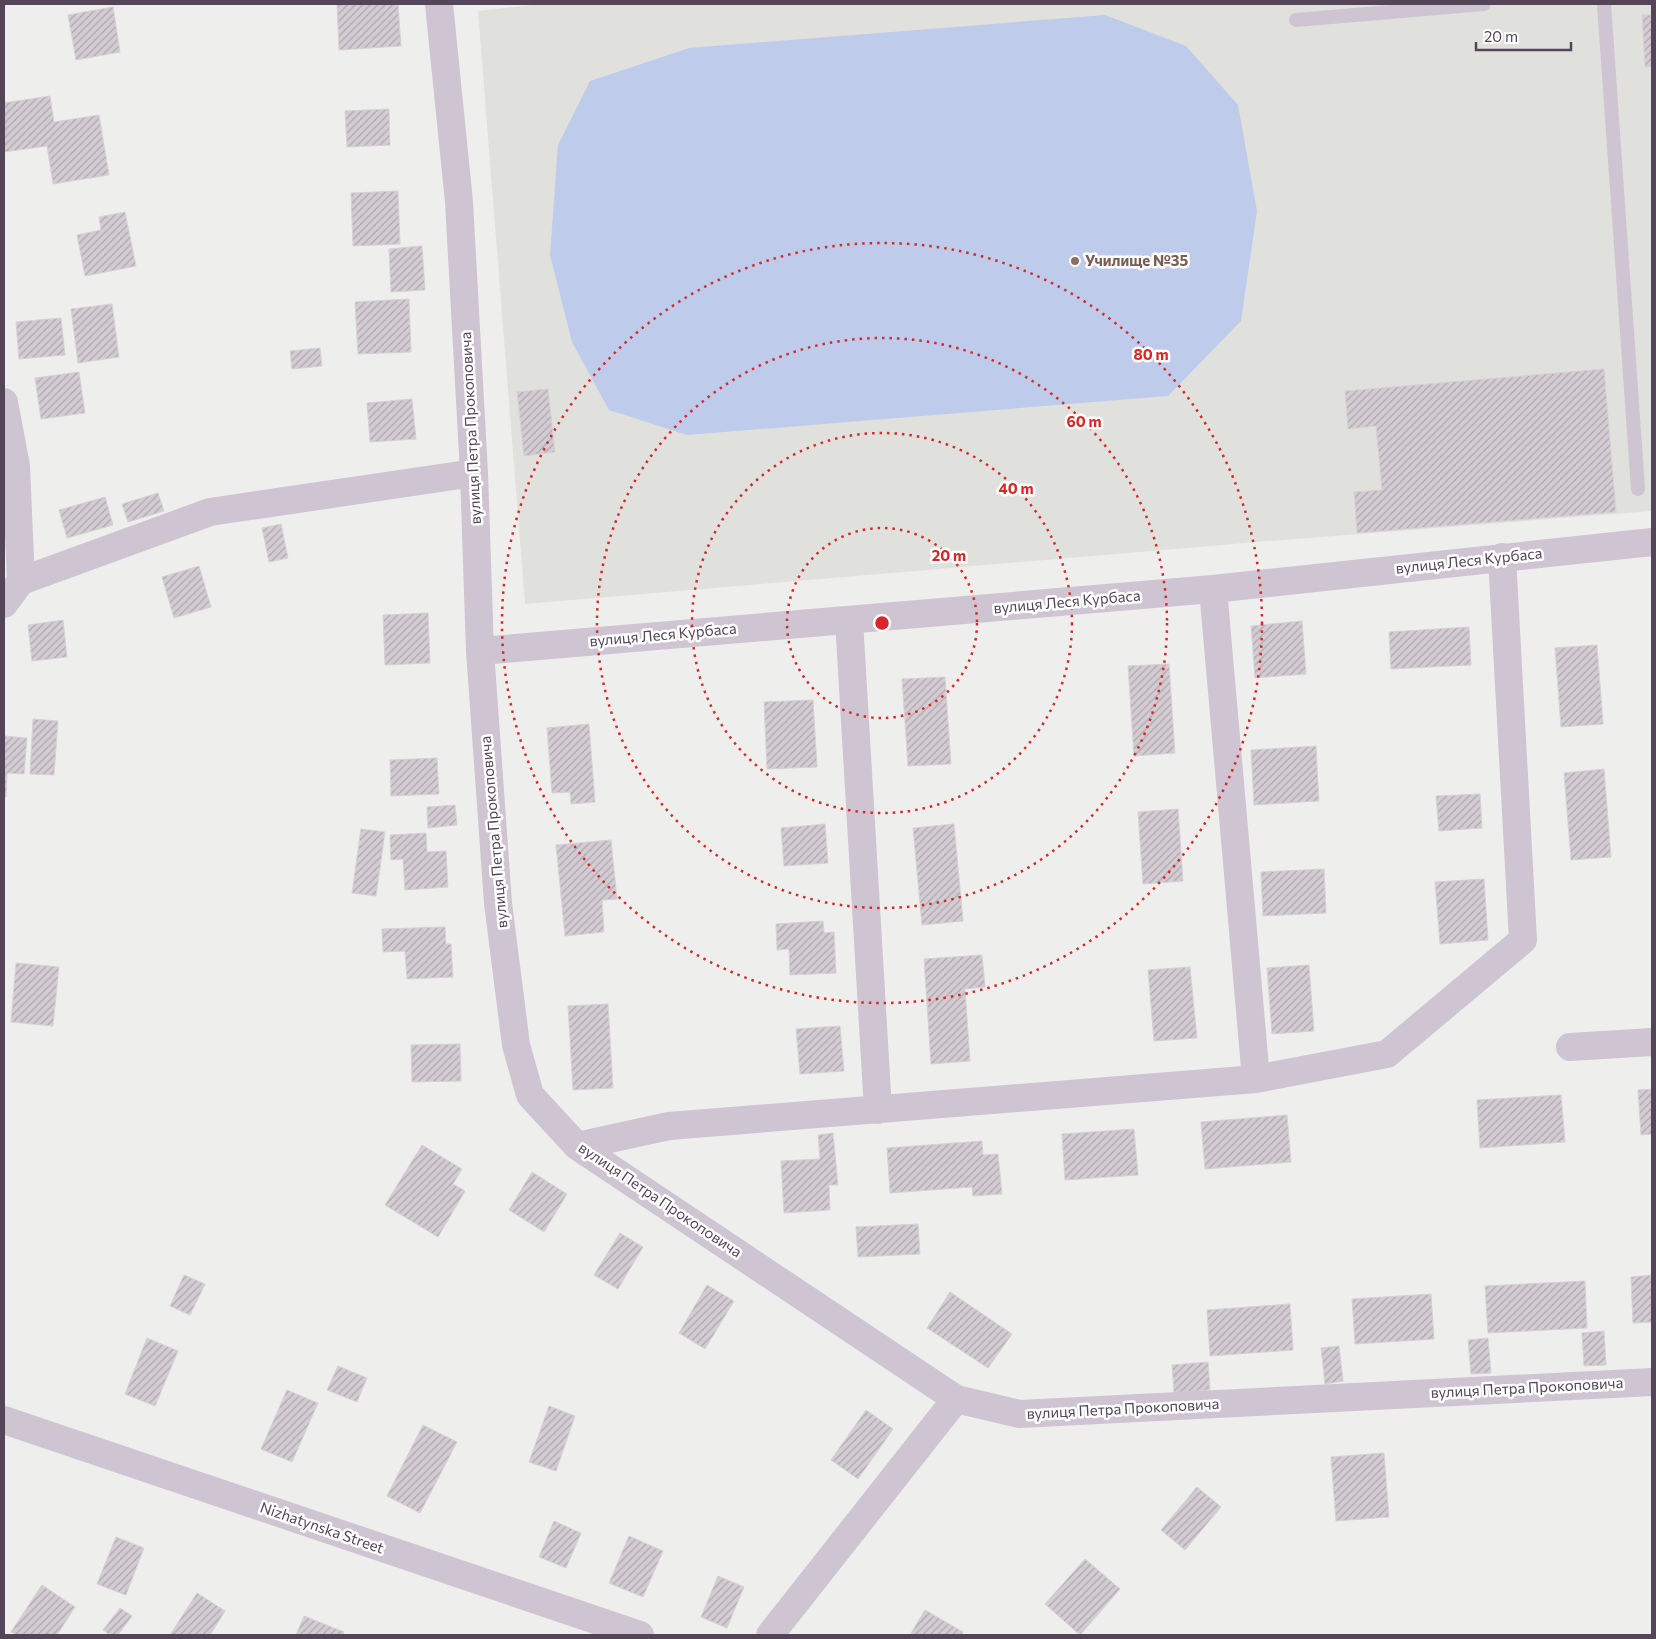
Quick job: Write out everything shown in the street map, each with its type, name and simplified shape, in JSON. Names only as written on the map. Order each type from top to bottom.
[{"type":"street","name":"вулиця Петра Прокоповича","points":[[439,4],[459,202],[474,473],[480,651],[498,903],[516,1045],[530,1095],[576,1146],[956,1399],[1020,1414],[1652,1382]]},
{"type":"street","points":[[4,402],[16,466],[21,581]]},
{"type":"street","points":[[4,604],[21,581],[210,512],[474,473]]},
{"type":"street","name":"вулиця Леся Курбаса","points":[[480,651],[1213,589],[1652,542]]},
{"type":"street","points":[[576,1146],[669,1126],[1256,1080],[1387,1054],[1523,940],[1502,557]]},
{"type":"street","points":[[1213,589],[1256,1080]]},
{"type":"street","points":[[848,620],[878,1110]]},
{"type":"street","points":[[1570,1047],[1652,1042]]},
{"type":"street","points":[[770,1635],[956,1399]]},
{"type":"street","name":"Nizhatynska Street","points":[[4,1420],[640,1635]]},
{"type":"lane","points":[[1296,20],[1484,4]]},
{"type":"lane","points":[[1604,4],[1638,489]]},
{"type":"shaded area","name":"Училище №35","points":[[541,4],[1652,4],[1652,511],[1257,542],[525,604],[478,11]]},
{"type":"shaded area","points":[[1105,15],[1186,46],[1238,105],[1257,211],[1241,321],[1168,396],[687,435],[609,410],[572,342],[550,255],[558,145],[590,81],[689,48]]},
{"type":"building","points":[[337,4],[398,4],[401,46],[339,50]]},
{"type":"building","points":[[113,7],[120,52],[76,60],[68,15]]},
{"type":"building","points":[[1642,15],[1652,15],[1652,66],[1645,67]]},
{"type":"building","points":[[50,96],[54,122],[99,115],[109,175],[53,184],[47,146],[4,152],[4,103]]},
{"type":"building","points":[[389,109],[390,145],[347,147],[345,111]]},
{"type":"building","points":[[398,191],[400,244],[353,246],[351,193]]},
{"type":"building","points":[[125,212],[136,266],[85,276],[77,235],[101,230],[99,217]]},
{"type":"building","points":[[422,246],[425,290],[391,292],[389,249]]},
{"type":"building","points":[[409,299],[411,352],[358,354],[355,302]]},
{"type":"building","points":[[112,304],[119,357],[78,363],[71,309]]},
{"type":"building","points":[[61,318],[65,355],[19,359],[16,322]]},
{"type":"building","points":[[320,348],[322,366],[292,369],[290,351]]},
{"type":"building","points":[[1604,369],[1616,512],[1357,533],[1354,492],[1382,490],[1376,426],[1348,429],[1345,391]]},
{"type":"building","points":[[79,372],[85,413],[41,419],[35,378]]},
{"type":"building","points":[[548,389],[555,452],[524,456],[517,392]]},
{"type":"building","points":[[412,399],[416,439],[370,442],[367,403]]},
{"type":"building","points":[[158,493],[164,511],[128,522],[122,504]]},
{"type":"building","points":[[105,497],[113,525],[67,538],[59,510]]},
{"type":"building","points":[[281,524],[288,558],[269,562],[262,528]]},
{"type":"building","points":[[199,566],[211,607],[174,618],[162,577]]},
{"type":"building","points":[[428,613],[430,663],[385,665],[383,615]]},
{"type":"building","points":[[63,620],[67,657],[32,661],[28,625]]},
{"type":"building","points":[[1302,621],[1306,674],[1255,678],[1251,626]]},
{"type":"building","points":[[1469,627],[1471,665],[1391,669],[1389,632]]},
{"type":"building","points":[[1597,645],[1603,724],[1561,727],[1555,648]]},
{"type":"building","points":[[1169,664],[1175,753],[1134,756],[1128,666]]},
{"type":"building","points":[[945,677],[951,764],[908,766],[902,679]]},
{"type":"building","points":[[813,700],[817,767],[767,769],[764,702]]},
{"type":"building","points":[[33,719],[58,721],[54,775],[30,774]]},
{"type":"building","points":[[589,724],[595,802],[571,804],[570,792],[552,793],[547,728]]},
{"type":"building","points":[[4,736],[27,738],[24,774],[7,773],[6,797],[4,796]]},
{"type":"building","points":[[1316,746],[1319,801],[1254,805],[1251,750]]},
{"type":"building","points":[[437,758],[439,794],[391,796],[390,760]]},
{"type":"building","points":[[1604,769],[1611,857],[1571,860],[1564,773]]},
{"type":"building","points":[[1480,794],[1482,828],[1439,831],[1436,796]]},
{"type":"building","points":[[455,805],[457,825],[428,828],[427,807]]},
{"type":"building","points":[[1178,809],[1183,881],[1143,884],[1138,812]]},
{"type":"building","points":[[825,824],[828,863],[784,866],[781,828]]},
{"type":"building","points":[[954,824],[963,921],[922,925],[913,828]]},
{"type":"building","points":[[361,829],[385,832],[376,896],[352,893]]},
{"type":"building","points":[[426,833],[427,852],[446,851],[448,887],[405,890],[403,859],[391,860],[390,835]]},
{"type":"building","points":[[611,840],[617,899],[602,900],[604,932],[565,936],[556,845]]},
{"type":"building","points":[[1324,869],[1326,913],[1263,916],[1261,872]]},
{"type":"building","points":[[1484,879],[1488,940],[1440,944],[1435,882]]},
{"type":"building","points":[[823,921],[824,933],[834,932],[836,973],[790,975],[789,949],[777,950],[776,924]]},
{"type":"building","points":[[445,927],[446,944],[451,944],[453,977],[407,979],[405,951],[383,952],[382,929]]},
{"type":"building","points":[[982,955],[985,987],[965,989],[970,1061],[931,1064],[924,959]]},
{"type":"building","points":[[16,963],[59,967],[53,1026],[11,1022]]},
{"type":"building","points":[[1309,965],[1314,1031],[1272,1034],[1267,968]]},
{"type":"building","points":[[1190,967],[1197,1038],[1154,1041],[1148,970]]},
{"type":"building","points":[[608,1004],[613,1088],[573,1090],[568,1006]]},
{"type":"building","points":[[840,1026],[844,1071],[800,1074],[796,1029]]},
{"type":"building","points":[[460,1044],[461,1081],[412,1082],[411,1045]]},
{"type":"building","points":[[1652,1089],[1652,1134],[1641,1135],[1638,1090]]},
{"type":"building","points":[[1561,1095],[1565,1142],[1480,1148],[1477,1100]]},
{"type":"building","points":[[1287,1115],[1291,1162],[1205,1169],[1201,1122]]},
{"type":"building","points":[[1134,1129],[1138,1175],[1065,1180],[1062,1134]]},
{"type":"building","points":[[833,1133],[838,1185],[829,1185],[830,1210],[784,1213],[781,1161],[820,1159],[818,1135]]},
{"type":"building","points":[[982,1141],[983,1155],[998,1154],[1002,1194],[973,1196],[972,1187],[890,1193],[887,1148]]},
{"type":"building","points":[[422,1145],[462,1169],[453,1184],[465,1191],[438,1237],[385,1205]]},
{"type":"building","points":[[532,1172],[567,1194],[544,1232],[509,1210]]},
{"type":"building","points":[[918,1224],[920,1254],[858,1257],[856,1227]]},
{"type":"building","points":[[620,1233],[643,1247],[618,1289],[594,1275]]},
{"type":"building","points":[[184,1275],[205,1284],[190,1315],[170,1306]]},
{"type":"building","points":[[1652,1275],[1652,1322],[1633,1323],[1631,1277]]},
{"type":"building","points":[[1585,1281],[1587,1328],[1488,1333],[1485,1286]]},
{"type":"building","points":[[707,1285],[734,1301],[705,1349],[679,1333]]},
{"type":"building","points":[[950,1292],[1012,1334],[988,1368],[927,1328]]},
{"type":"building","points":[[1431,1294],[1434,1339],[1355,1344],[1352,1299]]},
{"type":"building","points":[[1290,1304],[1293,1350],[1210,1356],[1207,1310]]},
{"type":"building","points":[[1604,1331],[1606,1365],[1584,1366],[1582,1333]]},
{"type":"building","points":[[147,1338],[178,1351],[155,1406],[125,1394]]},
{"type":"building","points":[[1488,1338],[1491,1373],[1471,1374],[1468,1340]]},
{"type":"building","points":[[1339,1346],[1343,1381],[1325,1384],[1321,1348]]},
{"type":"building","points":[[1208,1362],[1210,1390],[1174,1393],[1172,1365]]},
{"type":"building","points":[[338,1366],[367,1378],[357,1402],[327,1390]]},
{"type":"building","points":[[287,1390],[318,1403],[292,1462],[261,1449]]},
{"type":"building","points":[[549,1406],[575,1416],[556,1471],[529,1462]]},
{"type":"building","points":[[866,1410],[893,1429],[858,1479],[831,1460]]},
{"type":"building","points":[[423,1425],[457,1442],[420,1513],[387,1496]]},
{"type":"building","points":[[1384,1453],[1389,1517],[1336,1521],[1331,1457]]},
{"type":"building","points":[[1197,1487],[1221,1507],[1185,1550],[1161,1530]]},
{"type":"building","points":[[554,1521],[581,1533],[566,1568],[539,1557]]},
{"type":"building","points":[[629,1536],[663,1551],[643,1597],[609,1583]]},
{"type":"building","points":[[116,1537],[144,1548],[126,1595],[97,1584]]},
{"type":"building","points":[[1085,1559],[1120,1589],[1080,1635],[1045,1604]]},
{"type":"building","points":[[718,1576],[744,1587],[727,1628],[701,1617]]},
{"type":"building","points":[[42,1585],[75,1607],[57,1635],[17,1635],[11,1632]]},
{"type":"building","points":[[197,1593],[225,1611],[210,1635],[170,1635]]},
{"type":"building","points":[[120,1608],[132,1616],[118,1635],[110,1635],[103,1630]]},
{"type":"building","points":[[925,1610],[963,1632],[961,1635],[910,1635]]},
{"type":"building","points":[[304,1616],[344,1632],[343,1635],[296,1635]]},
{"type":"place","name":"Училище №35","points":[[1075,261]]}]
